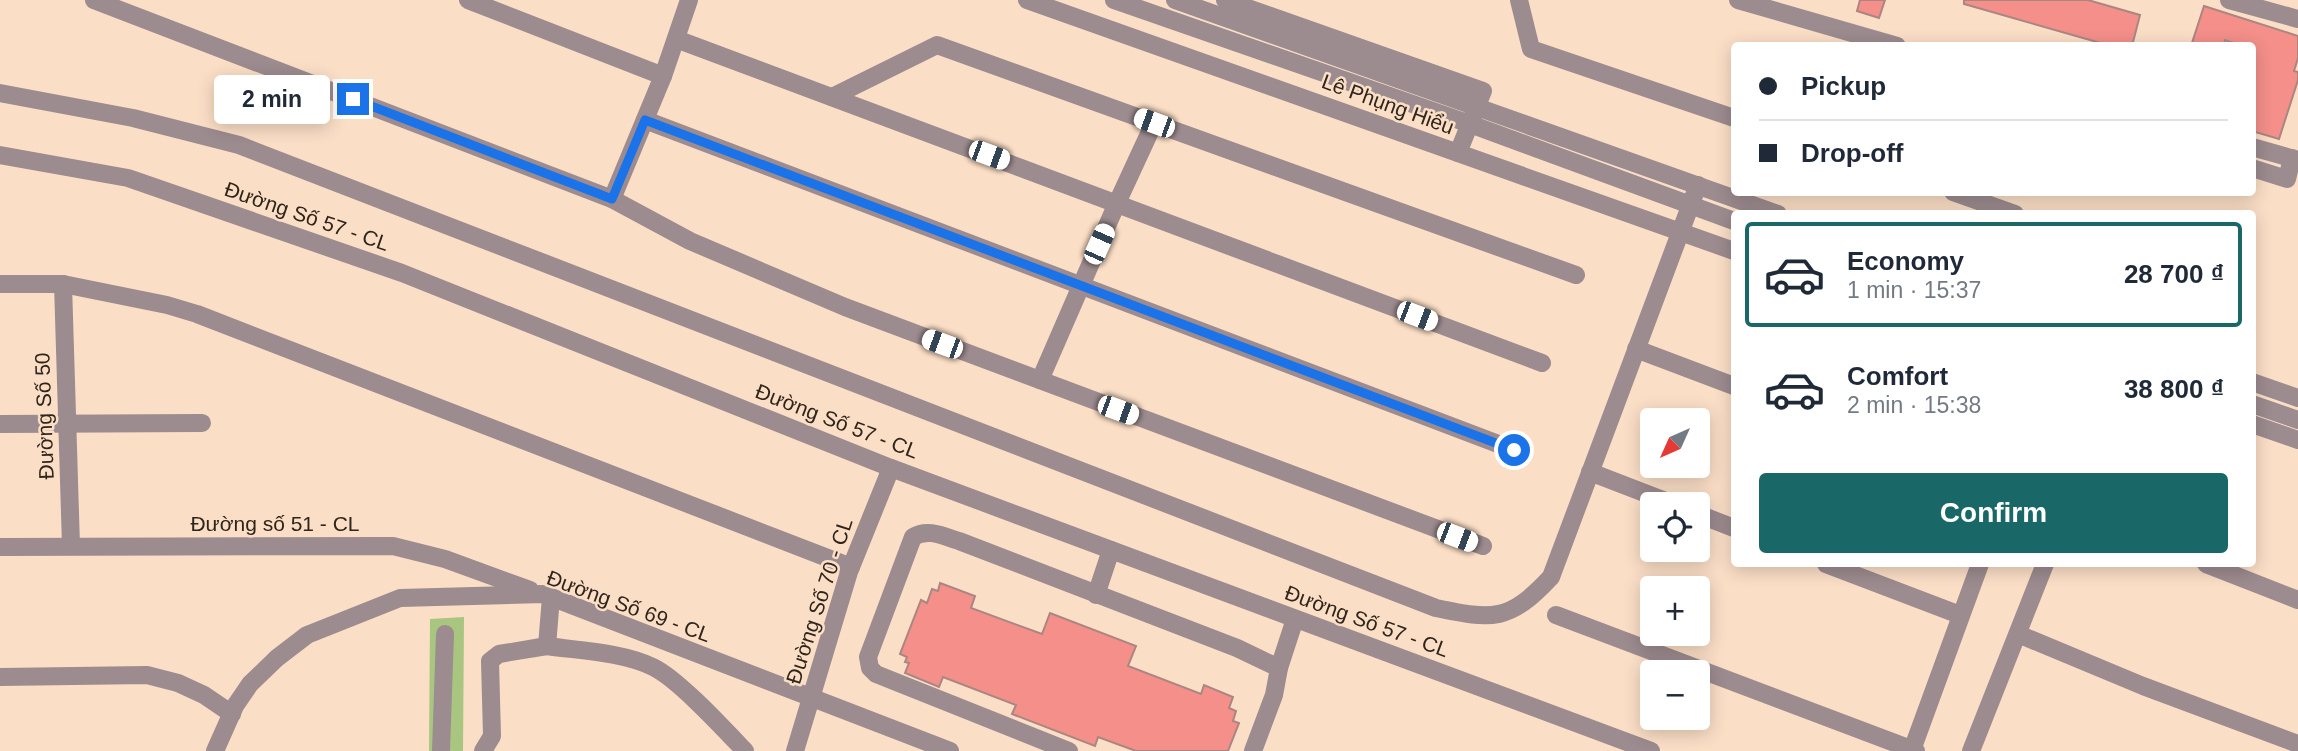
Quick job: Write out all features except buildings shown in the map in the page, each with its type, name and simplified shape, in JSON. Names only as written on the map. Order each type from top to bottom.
[{"type":"street","points":[[94,0],[612,199],[690,241],[845,307],[1483,546]]},
{"type":"street","points":[[468,0],[663,76]]},
{"type":"street","points":[[612,199],[663,76],[689,0]]},
{"type":"street","name":"Lê Phụng Hiểu","points":[[1027,0],[1460,148],[1685,220],[1731,249]]},
{"type":"street","name":"Lê Phụng Hiểu","points":[[1056,0],[1460,148]]},
{"type":"street","name":"Lê Phụng Hiểu","points":[[1114,0],[1470,124],[1731,239]]},
{"type":"street","name":"Lê Phụng Hiểu","points":[[1175,0],[1767,210]]},
{"type":"street","points":[[1225,0],[1483,91],[1460,148]]},
{"type":"street","points":[[1519,0],[1531,49],[1731,117]]},
{"type":"street","points":[[1738,0],[1883,42]]},
{"type":"street","points":[[2229,0],[2298,19]]},
{"type":"street","points":[[676,40],[1542,363]]},
{"type":"street","points":[[832,97],[937,45],[1576,275]]},
{"type":"street","points":[[0,93],[133,118],[239,145],[1436,608],[1474,616],[1503,614],[1532,597],[1551,577],[1698,185]]},
{"type":"street","points":[[645,120],[1514,450]]},
{"type":"street","points":[[1040,380],[1154,123]]},
{"type":"street","points":[[2256,148],[2295,159],[2287,178],[2256,169]]},
{"type":"street","name":"Đường Số 57 - CL","points":[[0,155],[128,178],[402,274],[891,468],[1651,751]]},
{"type":"street","points":[[1964,196],[2004,210]]},
{"type":"street","name":"Lê Phụng Hiểu","points":[[1685,220],[1731,221]]},
{"type":"street","points":[[0,284],[64,284],[167,305],[197,314],[851,567]]},
{"type":"street","name":"Đường Số 50","points":[[64,284],[71,546]]},
{"type":"street","points":[[1636,349],[1731,385]]},
{"type":"street","points":[[2256,383],[2298,398]]},
{"type":"street","points":[[2256,405],[2298,420]]},
{"type":"street","points":[[0,424],[202,423]]},
{"type":"street","points":[[2256,425],[2298,440]]},
{"type":"street","points":[[2256,435],[2298,450]]},
{"type":"street","name":"Đường Số 70 - CL","points":[[796,751],[851,567],[891,468]]},
{"type":"street","points":[[1590,472],[1642,492]]},
{"type":"street","points":[[1710,519],[1731,527]]},
{"type":"street","points":[[1069,751],[876,674],[870,668],[868,657],[913,537],[921,532],[930,532],[959,541],[1237,648],[1279,668]]},
{"type":"street","name":"Đường số 51 - CL","points":[[0,547],[393,545],[445,559],[547,596]]},
{"type":"street","points":[[1096,595],[1111,550]]},
{"type":"street","points":[[1834,567],[1960,615]]},
{"type":"street","points":[[1556,615],[1914,750],[1979,567]]},
{"type":"street","points":[[1971,751],[2044,567]]},
{"type":"street","points":[[2214,567],[2298,600]]},
{"type":"street","points":[[547,596],[547,646]]},
{"type":"street","name":"Đường Số 69 - CL","points":[[215,751],[232,713],[250,684],[307,635],[400,598],[547,596],[950,751]]},
{"type":"street","points":[[1253,751],[1274,695],[1279,668],[1295,618]]},
{"type":"street","points":[[441,751],[445,634]]},
{"type":"street","points":[[2018,634],[2143,686],[2298,744]]},
{"type":"street","points":[[483,751],[492,736],[490,661],[499,654],[547,646],[629,659],[652,667],[669,677],[745,751]]},
{"type":"street","points":[[0,677],[147,675],[178,683],[204,695],[232,713]]},
{"type":"green space","points":[[464,617],[463,751],[429,751],[430,619]]},
{"type":"route","points":[[353,99],[612,199],[645,120],[1514,450]]}]
